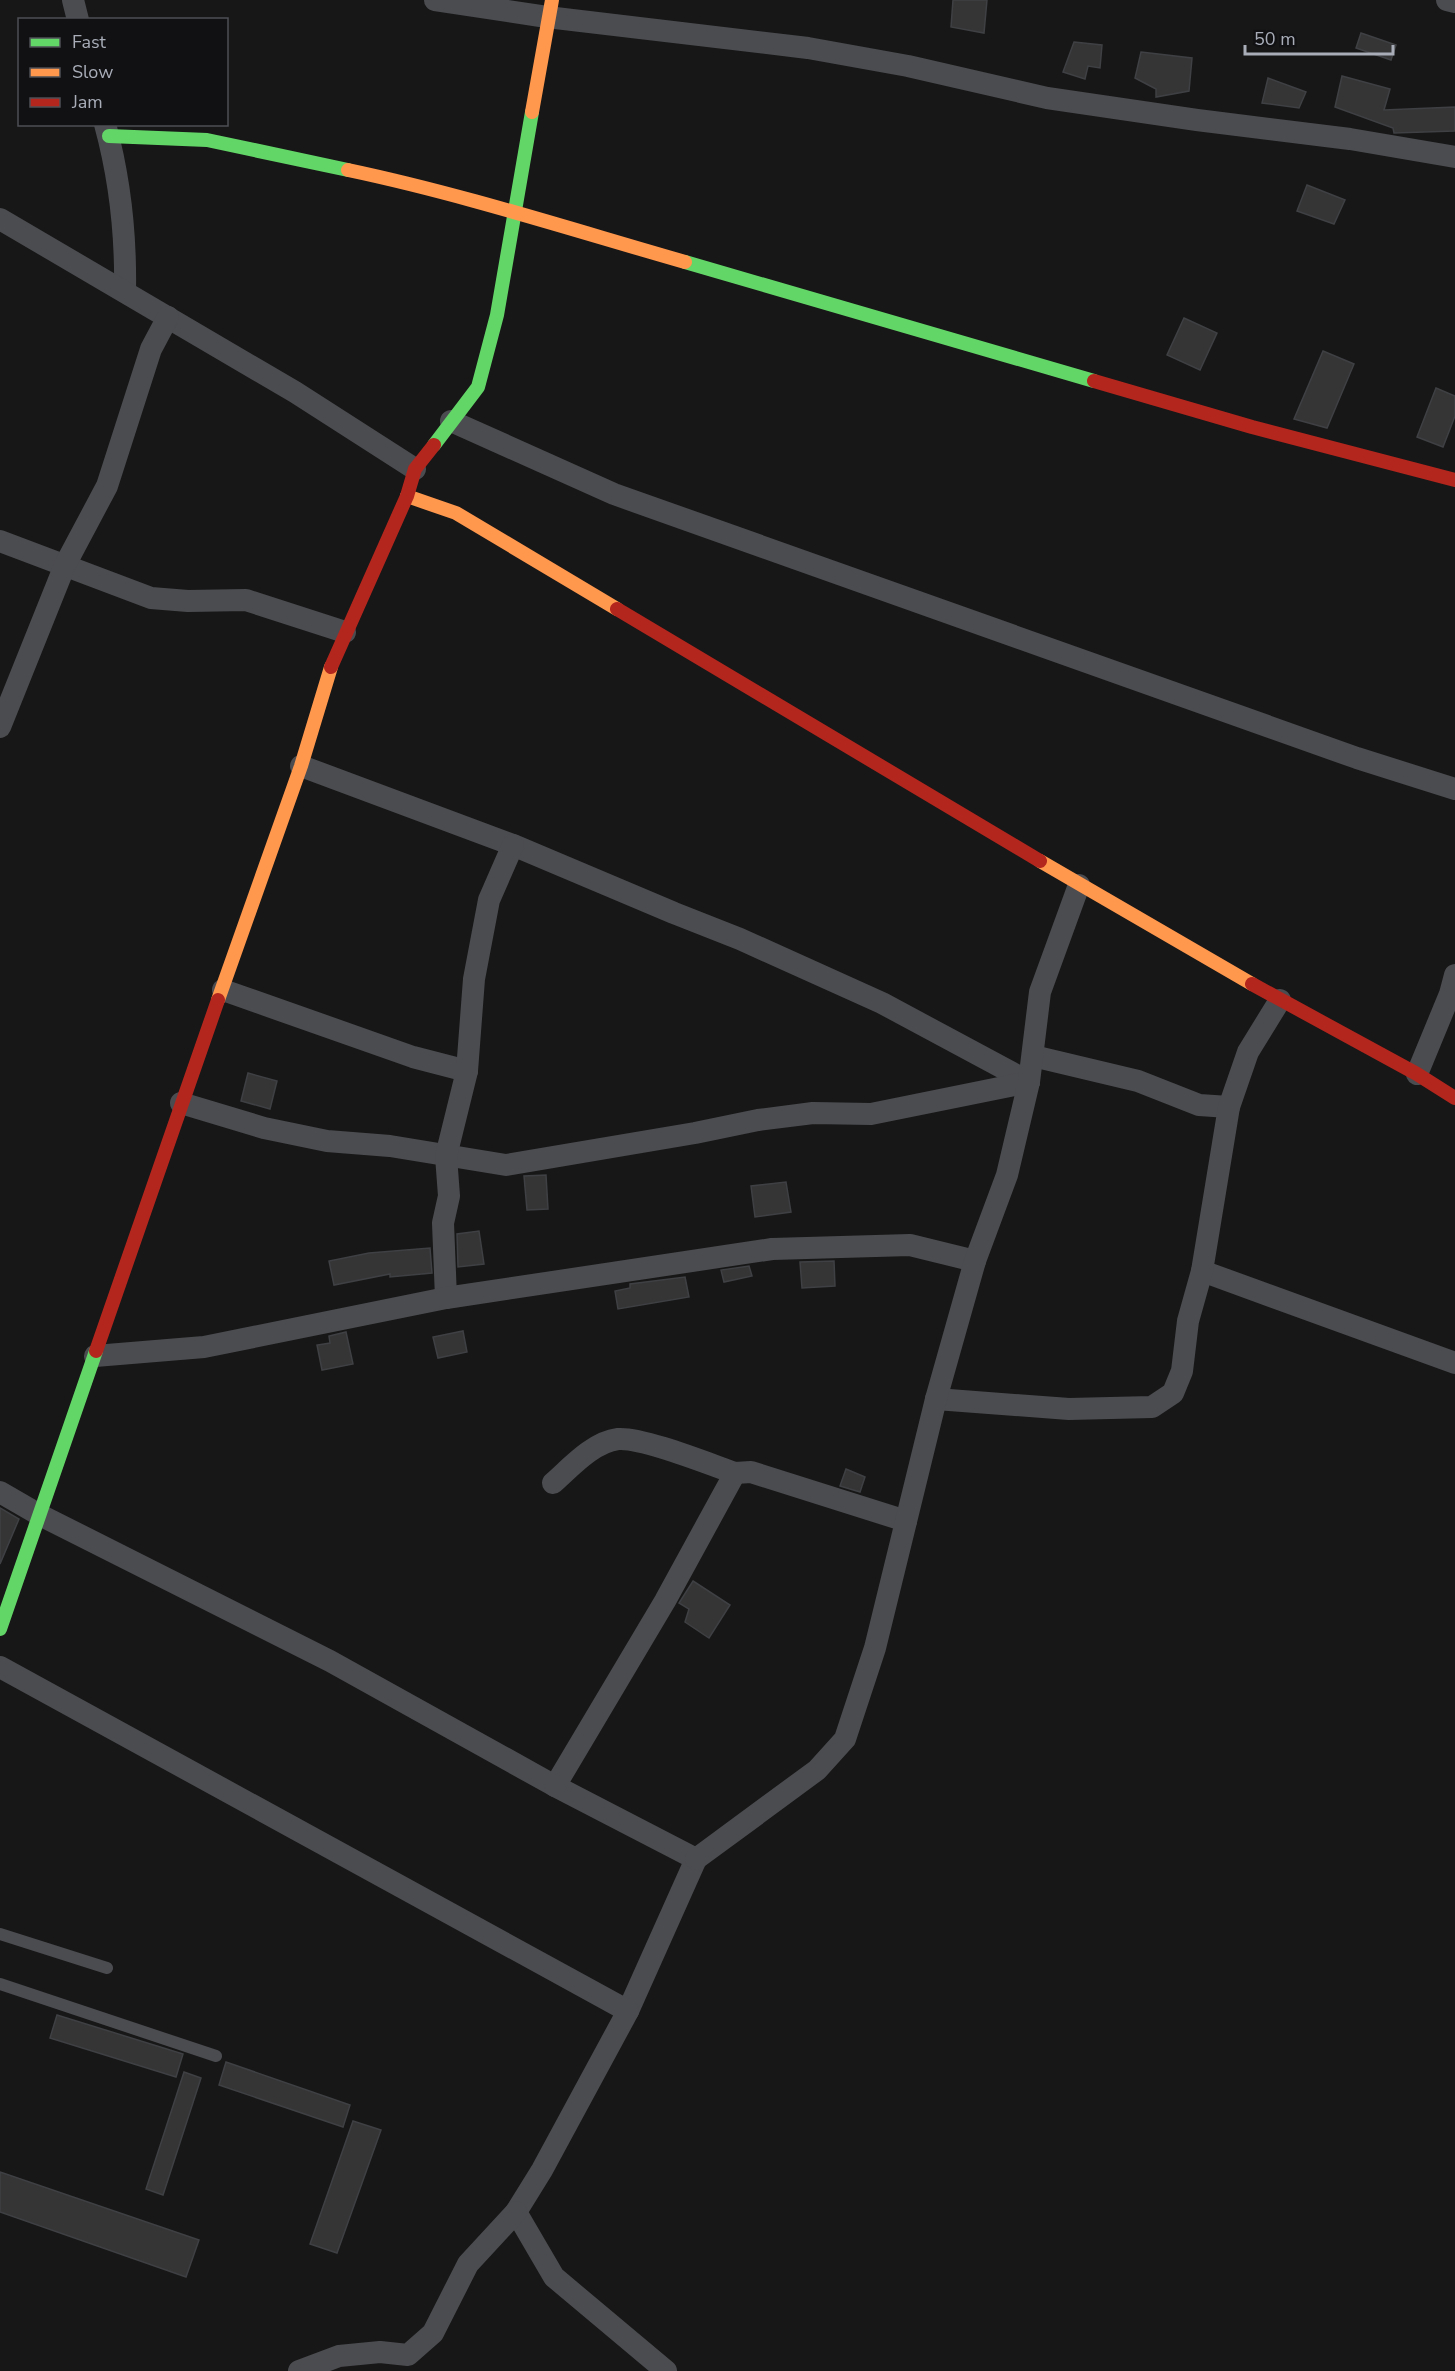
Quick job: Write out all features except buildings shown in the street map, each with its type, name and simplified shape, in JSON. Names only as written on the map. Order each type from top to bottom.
[{"type":"street","points":[[73,0],[78,18]]},
{"type":"street","points":[[435,0],[549,8],[808,48],[908,66],[1047,98],[1350,139],[1455,157]]},
{"type":"street","points":[[1448,0],[1455,2]]},
{"type":"street","points":[[0,1629],[181,1103],[301,766],[325,683],[345,632],[407,496],[415,469],[478,387],[497,315],[549,8]]},
{"type":"street","points":[[125,291],[126,251],[117,171],[107,130],[207,140],[387,178],[516,213],[1252,427],[1455,480]]},
{"type":"street","points":[[0,219],[295,392],[415,469]]},
{"type":"street","points":[[0,727],[65,565],[107,486],[151,349],[168,316]]},
{"type":"street","points":[[451,421],[614,494],[1357,758],[1455,789]]},
{"type":"street","points":[[407,496],[456,513],[1079,885],[1280,1000],[1417,1074],[1455,1098]]},
{"type":"street","points":[[0,541],[151,598],[188,601],[246,600],[345,632]]},
{"type":"street","points":[[301,766],[513,845],[674,914],[740,939],[882,1003],[1029,1082]]},
{"type":"street","points":[[446,1298],[442,1223],[449,1196],[446,1156],[467,1071],[474,979],[489,900],[513,845]]},
{"type":"street","points":[[299,2371],[339,2356],[380,2352],[409,2363],[433,2333],[468,2264],[516,2212],[542,2170],[628,2011],[696,1859],[817,1770],[845,1739],[875,1648],[936,1399],[975,1261],[1007,1175],[1029,1082],[1040,992],[1079,885]]},
{"type":"street","points":[[1417,1074],[1453,988]]},
{"type":"street","points":[[223,990],[413,1057],[467,1071]]},
{"type":"street","points":[[936,1399],[1069,1409],[1152,1407],[1173,1393],[1182,1371],[1188,1321],[1202,1271],[1229,1107],[1248,1052],[1280,1000]]},
{"type":"street","points":[[1033,1056],[1138,1081],[1199,1105],[1229,1107]]},
{"type":"street","points":[[181,1103],[295,1135],[327,1141],[390,1146],[506,1165],[758,1120],[813,1113],[870,1114],[1029,1082]]},
{"type":"street","points":[[95,1356],[204,1347],[446,1298],[772,1249],[910,1245],[975,1261]]},
{"type":"street","points":[[1202,1271],[1455,1363]]},
{"type":"street","points":[[553,1483],[580,1459],[601,1446],[617,1439],[637,1441],[735,1473],[751,1472],[906,1521]]},
{"type":"street","points":[[555,1786],[665,1601],[735,1473]]},
{"type":"street","points":[[0,1492],[38,1514],[330,1661],[555,1786],[696,1859]]},
{"type":"street","points":[[0,1667],[628,2011]]},
{"type":"street","points":[[516,2212],[554,2277],[662,2370]]},
{"type":"lane","points":[[0,1934],[107,1968]]},
{"type":"lane","points":[[0,1984],[216,2056]]},
{"type":"traffic: fast","points":[[434,445],[478,387],[497,315],[532,112]]},
{"type":"traffic: fast","points":[[109,136],[207,140],[348,170]]},
{"type":"traffic: fast","points":[[685,262],[1094,381]]},
{"type":"traffic: fast","points":[[0,1629],[96,1351]]},
{"type":"traffic: slow","points":[[532,112],[552,0]]},
{"type":"traffic: slow","points":[[348,170],[475,201],[685,262]]},
{"type":"traffic: slow","points":[[407,496],[456,513],[617,609]]},
{"type":"traffic: slow","points":[[218,1000],[301,766],[331,667]]},
{"type":"traffic: slow","points":[[1040,861],[1252,984]]},
{"type":"traffic: jam","points":[[1094,381],[1252,427],[1455,480]]},
{"type":"traffic: jam","points":[[331,667],[407,496],[415,469],[434,445]]},
{"type":"traffic: jam","points":[[617,609],[1040,861]]},
{"type":"traffic: jam","points":[[1252,984],[1417,1074],[1455,1098]]},
{"type":"traffic: jam","points":[[96,1351],[218,1000]]}]
